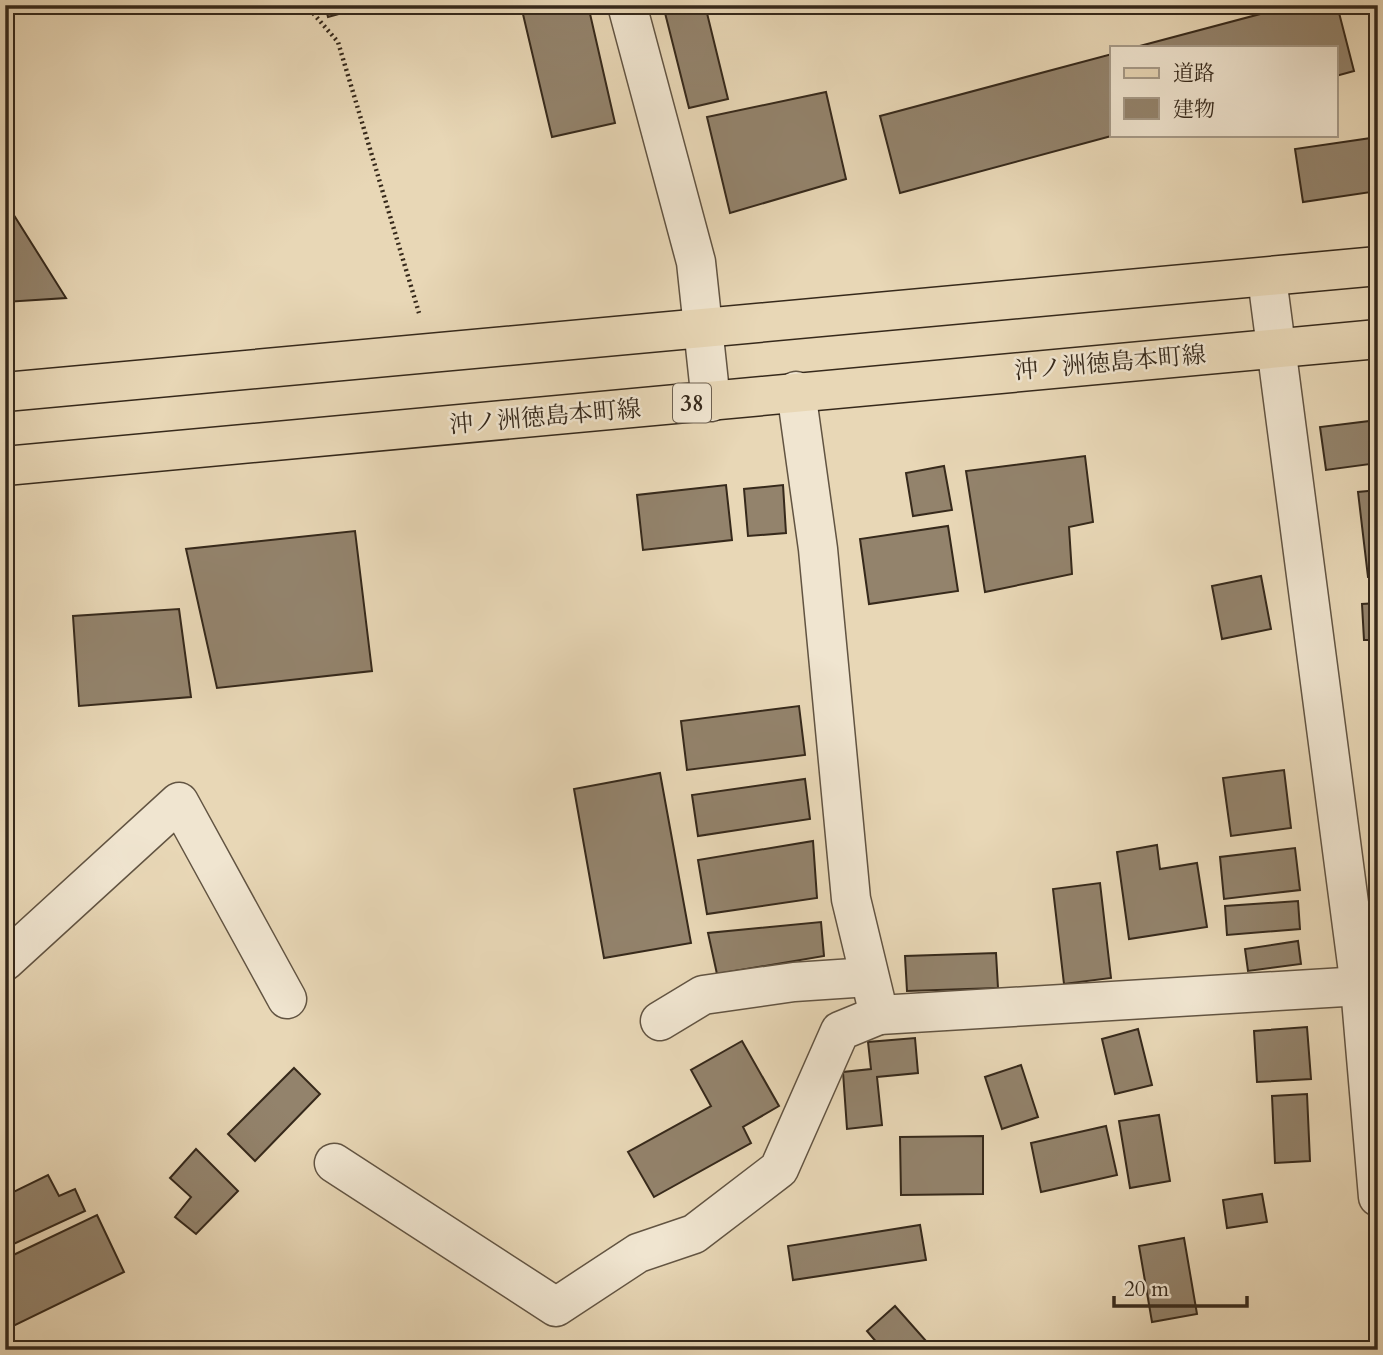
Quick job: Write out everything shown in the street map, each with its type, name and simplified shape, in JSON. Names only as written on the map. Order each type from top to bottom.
[{"type":"main road","points":[[5,392],[1378,266]]},
{"type":"main road","name":"沖ノ洲徳島本町線","points":[[5,466],[1378,339]]},
{"type":"street","points":[[627,5],[696,262],[711,402]]},
{"type":"street","points":[[1267,278],[1369,986],[1378,1197]]},
{"type":"street","points":[[796,391],[818,550],[851,899],[879,1015]]},
{"type":"street","points":[[5,961],[179,802],[287,999]]},
{"type":"street","points":[[660,1021],[703,995],[794,982],[869,977]]},
{"type":"street","points":[[334,1163],[556,1307],[638,1253],[694,1234],[779,1168],[840,1031],[879,1015],[1369,986]]},
{"type":"path","points":[[306,5],[338,42],[430,352]]},
{"type":"building","points":[[325,5],[371,5],[328,17]]},
{"type":"building","points":[[543,5],[588,5],[615,123],[552,137],[522,10]]},
{"type":"building","points":[[663,5],[705,5],[728,99],[689,108]]},
{"type":"building","points":[[1294,5],[1337,5],[1354,71],[1338,75],[1338,46],[1140,46]]},
{"type":"building","points":[[1110,55],[1111,136],[900,193],[880,116]]},
{"type":"building","points":[[826,92],[846,179],[730,213],[707,117]]},
{"type":"building","points":[[1378,137],[1378,191],[1303,202],[1295,149]]},
{"type":"building","points":[[5,201],[66,298],[5,302]]},
{"type":"building","points":[[1378,420],[1378,463],[1326,470],[1320,427]]},
{"type":"building","points":[[1085,456],[1093,522],[1069,527],[1072,574],[985,592],[966,471]]},
{"type":"building","points":[[944,466],[952,510],[913,516],[906,473]]},
{"type":"building","points":[[726,485],[732,540],[643,550],[637,495]]},
{"type":"building","points":[[783,485],[786,533],[748,536],[744,489]]},
{"type":"building","points":[[1378,490],[1378,576],[1368,577],[1358,492]]},
{"type":"building","points":[[948,526],[958,591],[869,604],[860,539]]},
{"type":"building","points":[[355,531],[372,671],[217,688],[186,549]]},
{"type":"building","points":[[1261,576],[1271,629],[1222,639],[1212,586]]},
{"type":"building","points":[[1378,603],[1378,640],[1364,640],[1362,604]]},
{"type":"building","points":[[179,609],[191,697],[79,706],[73,616]]},
{"type":"building","points":[[799,706],[805,755],[687,770],[681,721]]},
{"type":"building","points":[[1284,770],[1291,828],[1231,836],[1223,778]]},
{"type":"building","points":[[660,773],[691,943],[604,958],[574,789]]},
{"type":"building","points":[[805,779],[810,819],[698,836],[692,795]]},
{"type":"building","points":[[813,841],[817,898],[707,914],[698,860]]},
{"type":"building","points":[[1157,845],[1160,869],[1197,863],[1207,927],[1129,939],[1117,852]]},
{"type":"building","points":[[1295,848],[1300,890],[1224,899],[1220,857]]},
{"type":"building","points":[[1100,883],[1111,978],[1064,984],[1053,889]]},
{"type":"building","points":[[1372,893],[1378,893],[1378,947]]},
{"type":"building","points":[[1298,901],[1300,929],[1227,935],[1225,906]]},
{"type":"building","points":[[821,922],[824,956],[717,974],[708,933]]},
{"type":"building","points":[[1298,941],[1301,964],[1248,971],[1245,949]]},
{"type":"building","points":[[996,953],[998,988],[907,991],[905,956]]},
{"type":"building","points":[[1307,1027],[1311,1079],[1257,1082],[1254,1031]]},
{"type":"building","points":[[1138,1029],[1152,1085],[1115,1094],[1102,1039]]},
{"type":"building","points":[[915,1038],[918,1073],[877,1077],[882,1125],[847,1129],[843,1072],[871,1069],[868,1042]]},
{"type":"building","points":[[742,1041],[779,1106],[743,1127],[751,1143],[654,1197],[628,1152],[711,1106],[691,1070]]},
{"type":"building","points":[[1021,1065],[1038,1117],[1002,1129],[985,1077]]},
{"type":"building","points":[[294,1068],[320,1094],[255,1161],[228,1134]]},
{"type":"building","points":[[1307,1094],[1310,1161],[1275,1163],[1272,1096]]},
{"type":"building","points":[[1159,1115],[1170,1181],[1130,1188],[1119,1121]]},
{"type":"building","points":[[1106,1126],[1117,1175],[1041,1192],[1031,1143]]},
{"type":"building","points":[[983,1136],[983,1194],[901,1195],[900,1137]]},
{"type":"building","points":[[196,1149],[238,1191],[196,1234],[175,1217],[191,1197],[170,1178]]},
{"type":"building","points":[[48,1175],[59,1196],[75,1189],[85,1211],[5,1248],[5,1196]]},
{"type":"building","points":[[1262,1194],[1267,1222],[1227,1228],[1223,1200]]},
{"type":"building","points":[[97,1215],[124,1272],[5,1330],[5,1259]]},
{"type":"building","points":[[920,1225],[926,1260],[793,1280],[788,1246]]},
{"type":"building","points":[[1184,1238],[1197,1314],[1152,1322],[1139,1246]]},
{"type":"building","points":[[895,1306],[934,1350],[883,1350],[867,1331]]}]
